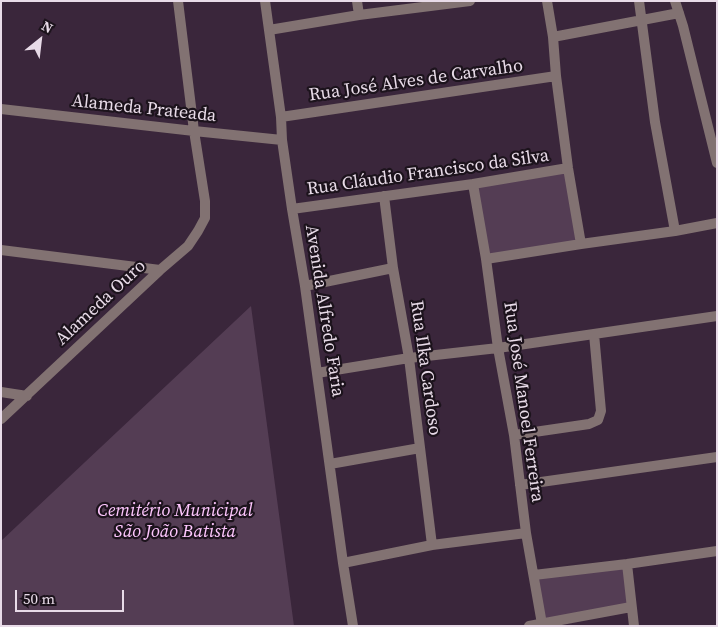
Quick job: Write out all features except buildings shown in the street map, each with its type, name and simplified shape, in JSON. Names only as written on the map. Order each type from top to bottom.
[{"type":"street","name":"Alameda Ouro","points":[[1,420],[160,270],[188,246],[205,218],[205,201],[194,131],[178,1]]},
{"type":"street","name":"Avenida Alfredo Faria","points":[[265,1],[281,117],[282,140],[305,286],[353,626]]},
{"type":"street","points":[[357,1],[359,14]]},
{"type":"street","points":[[269,30],[359,14],[470,1]]},
{"type":"street","points":[[547,1],[568,168],[581,244]]},
{"type":"street","points":[[638,1],[655,122],[675,232]]},
{"type":"street","points":[[676,1],[717,163]]},
{"type":"street","points":[[553,37],[679,13]]},
{"type":"street","name":"Rua José Alves de Carvalho","points":[[281,117],[556,76]]},
{"type":"street","name":"Alameda Prateada","points":[[1,109],[282,140]]},
{"type":"street","name":"Rua Cláudio Francisco da Silva","points":[[292,209],[473,184],[568,168]]},
{"type":"street","name":"Rua José Manoel Ferreira","points":[[473,184],[486,259],[498,348],[514,434],[526,533],[542,624]]},
{"type":"street","name":"Rua Ilka Cardoso","points":[[384,196],[393,268],[409,358],[432,545]]},
{"type":"street","points":[[486,259],[675,232],[717,223]]},
{"type":"street","points":[[1,250],[160,270]]},
{"type":"street","points":[[305,286],[393,268]]},
{"type":"street","points":[[317,373],[409,358],[498,348],[717,316]]},
{"type":"street","points":[[514,434],[589,424],[598,420],[601,411],[594,334]]},
{"type":"street","points":[[1,392],[26,396]]},
{"type":"street","points":[[330,464],[420,448]]},
{"type":"street","points":[[520,485],[717,457]]},
{"type":"street","points":[[343,563],[432,545],[526,533]]},
{"type":"street","points":[[534,575],[717,551]]},
{"type":"street","points":[[627,564],[634,626]]},
{"type":"street","points":[[529,626],[631,607]]},
{"type":"green space","points":[[568,168],[581,244],[486,259],[473,184]]},
{"type":"green space","name":"Cemitério Municipal São João Batista","points":[[251,306],[294,626],[1,626],[1,541]]},
{"type":"green space","points":[[627,564],[631,607],[542,624],[534,575]]}]
